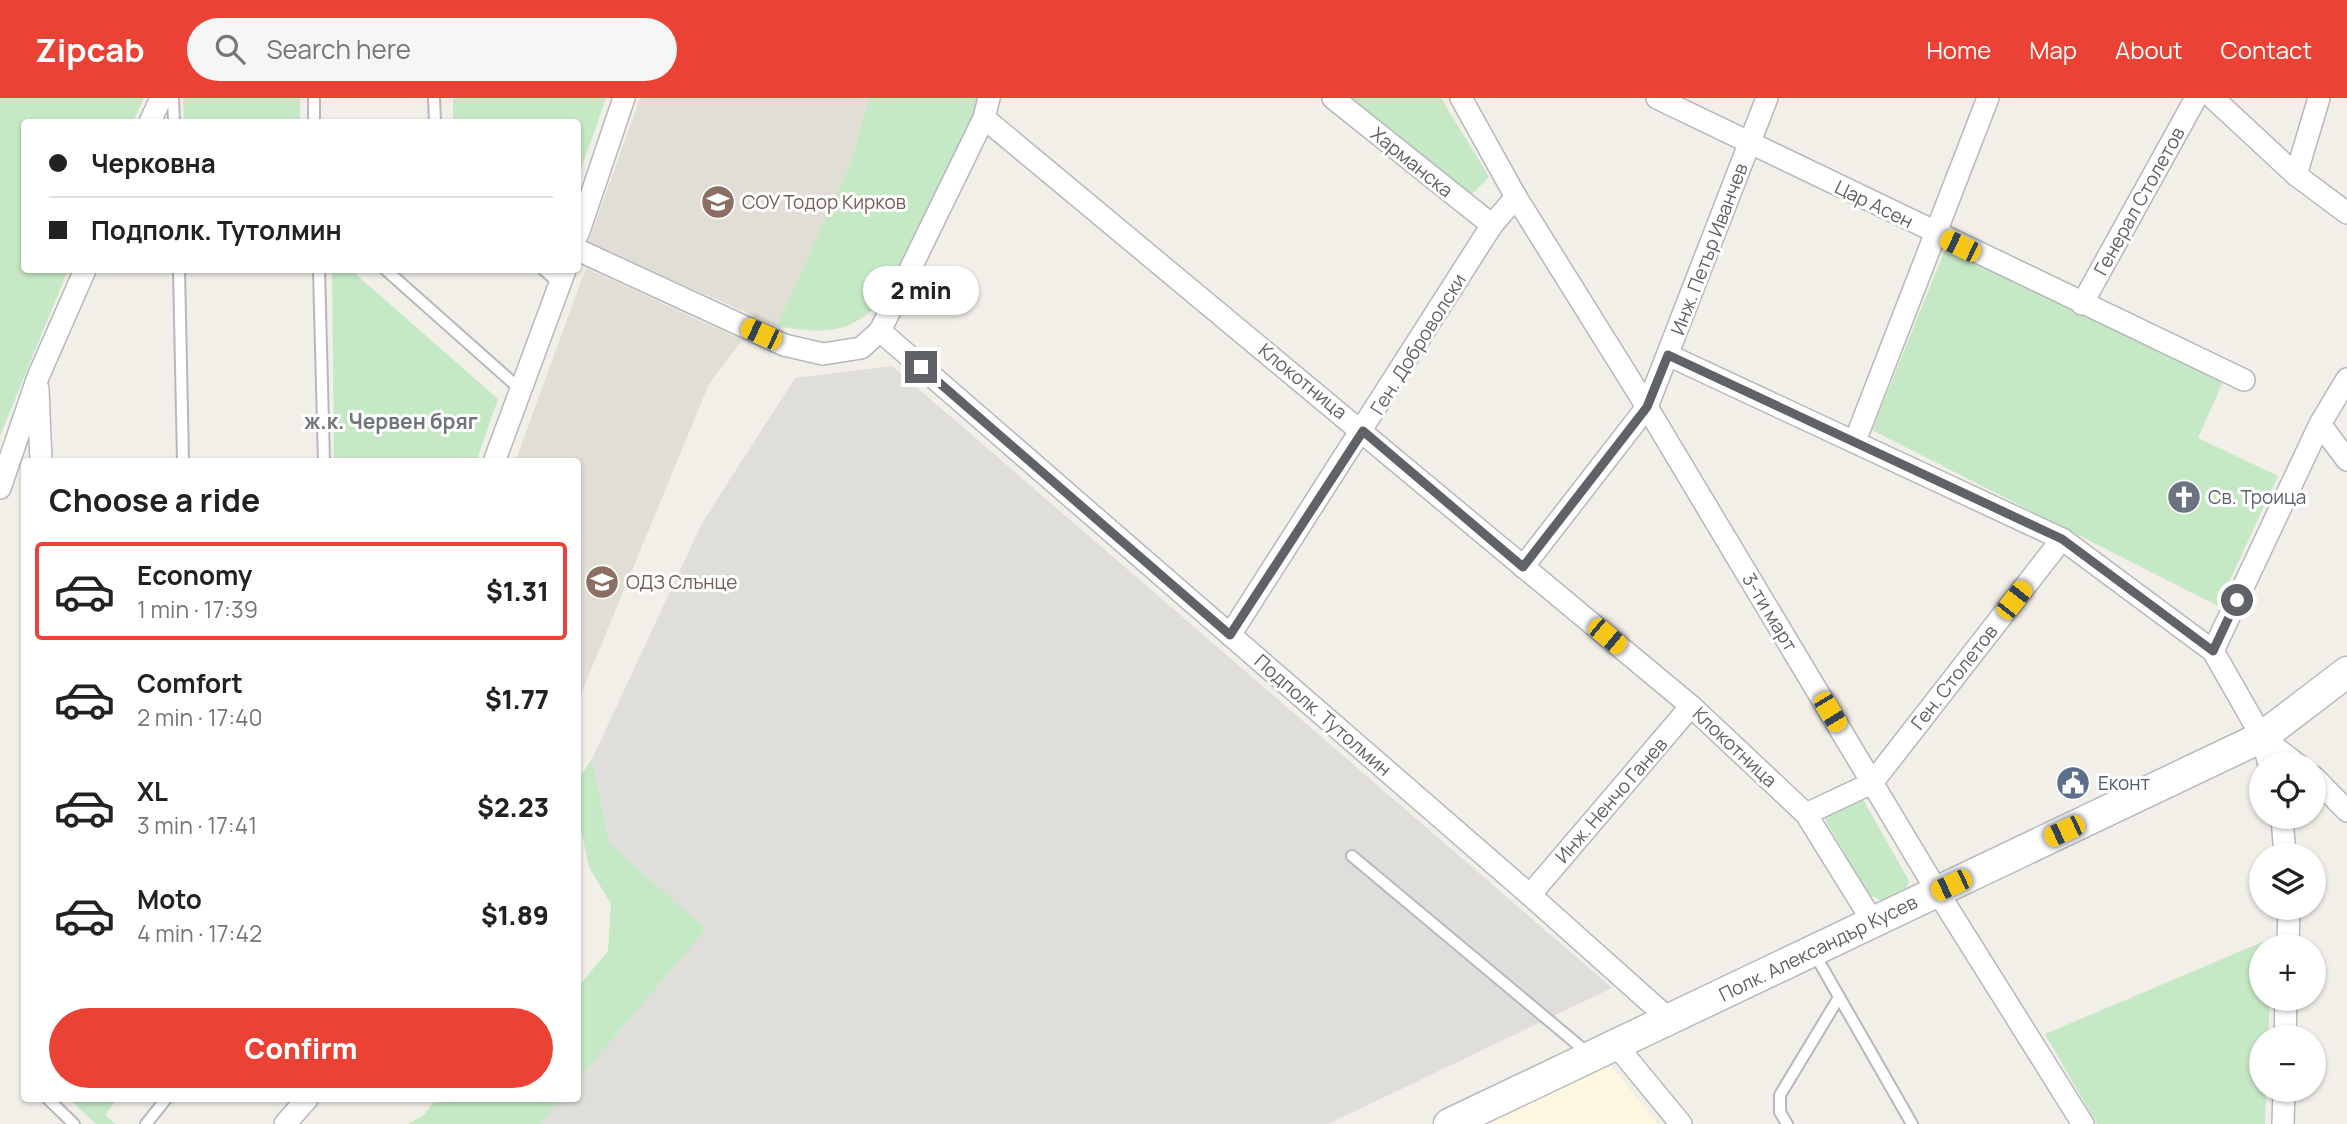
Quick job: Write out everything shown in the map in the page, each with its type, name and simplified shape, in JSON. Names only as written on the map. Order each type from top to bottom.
[{"type":"street","points":[[151,119],[161,98]]},
{"type":"street","points":[[581,225],[624,98]]},
{"type":"street","name":"Харманска","points":[[1333,98],[1492,225]]},
{"type":"street","name":"Цар Асен","points":[[1657,98],[2244,380]]},
{"type":"street","name":"Инж. Петър Иванчев","points":[[1523,567],[1647,407],[1768,98]]},
{"type":"street","points":[[1855,441],[1988,98]]},
{"type":"street","name":"Генерал Столетов","points":[[2082,304],[2196,98]]},
{"type":"street","points":[[2213,98],[2297,175],[2347,213]]},
{"type":"street","points":[[2297,175],[2319,98]]},
{"type":"street","name":"3-ти март","points":[[1468,101],[1516,197],[1647,407],[1937,891],[2083,1124]]},
{"type":"street","points":[[581,251],[784,345],[823,354],[861,348],[880,331],[986,108]]},
{"type":"street","name":"Клокотница","points":[[986,108],[1523,567],[1691,706],[1806,814],[1873,922]]},
{"type":"street","name":"Ген. Доброволски","points":[[1230,635],[1363,431],[1492,225],[1516,197]]},
{"type":"street","points":[[0,488],[38,377],[84,273]]},
{"type":"street","points":[[496,458],[521,390],[556,274]]},
{"type":"street","name":"Подполк. Тутолмин","points":[[880,331],[1530,895],[1669,1019]]},
{"type":"street","points":[[1668,355],[2062,539],[2213,651],[2266,751]]},
{"type":"street","points":[[38,377],[41,458]]},
{"type":"street","points":[[2213,651],[2320,424],[2347,379]]},
{"type":"street","points":[[2320,424],[2347,460]]},
{"type":"street","name":"Ген. Столетов","points":[[1872,783],[2062,539]]},
{"type":"street","name":"Полк. Александър Кусев","points":[[1449,1124],[1937,891],[2266,751],[2347,672]]},
{"type":"street","name":"Инж. Ненчо Ганев","points":[[1530,895],[1691,706]]},
{"type":"street","points":[[1806,814],[1872,783]]},
{"type":"street","points":[[2326,789],[2347,811]]},
{"type":"street","points":[[1604,1050],[1681,1124]]},
{"type":"street","points":[[285,1124],[304,1102]]},
{"type":"street","points":[[2283,1124],[2284,1102]]},
{"type":"lane","points":[[173,98],[174,119]]},
{"type":"lane","points":[[314,98],[314,119]]},
{"type":"lane","points":[[434,98],[435,119]]},
{"type":"lane","points":[[179,273],[183,458]]},
{"type":"lane","points":[[318,273],[324,458]]},
{"type":"lane","points":[[389,273],[521,390]]},
{"type":"lane","points":[[1352,856],[1604,1050]]},
{"type":"lane","points":[[1812,951],[1912,1124]]},
{"type":"lane","points":[[1787,1124],[1780,1112],[1780,1096],[1838,999]]},
{"type":"lane","points":[[51,1102],[74,1124]]},
{"type":"lane","points":[[146,1124],[164,1102]]},
{"type":"shaded area","name":"СОУ Тодор Кирков","points":[[640,98],[869,98],[851,162],[777,326],[588,243]]},
{"type":"shaded area","name":"ОДЗ Слънце","points":[[586,268],[742,340],[709,384],[581,694],[581,458],[516,458]]},
{"type":"shaded area","points":[[892,366],[1612,988],[1328,1124],[540,1124],[558,1102],[581,1102],[581,1076],[706,929],[609,843],[592,759],[702,523],[795,378]]},
{"type":"shaded area","points":[[1605,1059],[1658,1124],[1471,1124]]},
{"type":"green space","points":[[0,98],[144,98],[134,119],[21,119],[21,273],[67,273],[0,436]]},
{"type":"green space","points":[[183,98],[300,98],[300,119],[184,119]]},
{"type":"green space","points":[[453,98],[606,98],[581,169],[581,119],[453,119]]},
{"type":"green space","points":[[869,98],[979,98],[975,115],[890,291],[865,316],[840,328],[812,330],[777,326],[851,162]]},
{"type":"green space","points":[[1347,98],[1441,98],[1489,177],[1469,197]]},
{"type":"green space","points":[[1947,245],[2226,375],[2198,438],[2278,476],[2218,606],[1872,430]]},
{"type":"green space","points":[[332,273],[354,273],[498,399],[477,458],[334,458]]},
{"type":"green space","points":[[592,759],[609,843],[706,929],[581,1076],[581,983],[608,951],[611,904],[589,867],[581,830],[581,775]]},
{"type":"green space","points":[[1861,796],[1909,881],[1906,888],[1881,900],[1869,895],[1823,816]]},
{"type":"green space","points":[[2249,948],[2249,1011],[2269,1011],[2269,1025],[2249,1025],[2249,1102],[2266,1102],[2265,1124],[2097,1124],[2045,1034]]},
{"type":"green space","points":[[72,1102],[115,1102],[105,1115],[115,1124],[96,1124]]},
{"type":"green space","points":[[434,1102],[558,1102],[540,1124],[408,1124],[424,1115]]},
{"type":"place","name":"СОУ Тодор Кирков","points":[[718,202]]},
{"type":"place","name":"Св. Троица","points":[[2184,497]]},
{"type":"place","name":"ОДЗ Слънце","points":[[602,582]]},
{"type":"place","name":"Еконт","points":[[2073,783]]},
{"type":"district","name":"ж.к. Червен бряг","points":[[391,421]]},
{"type":"route","points":[[921,367],[1230,635],[1363,431],[1523,567],[1647,407],[1668,355],[2062,539],[2213,651],[2237,600]]}]
